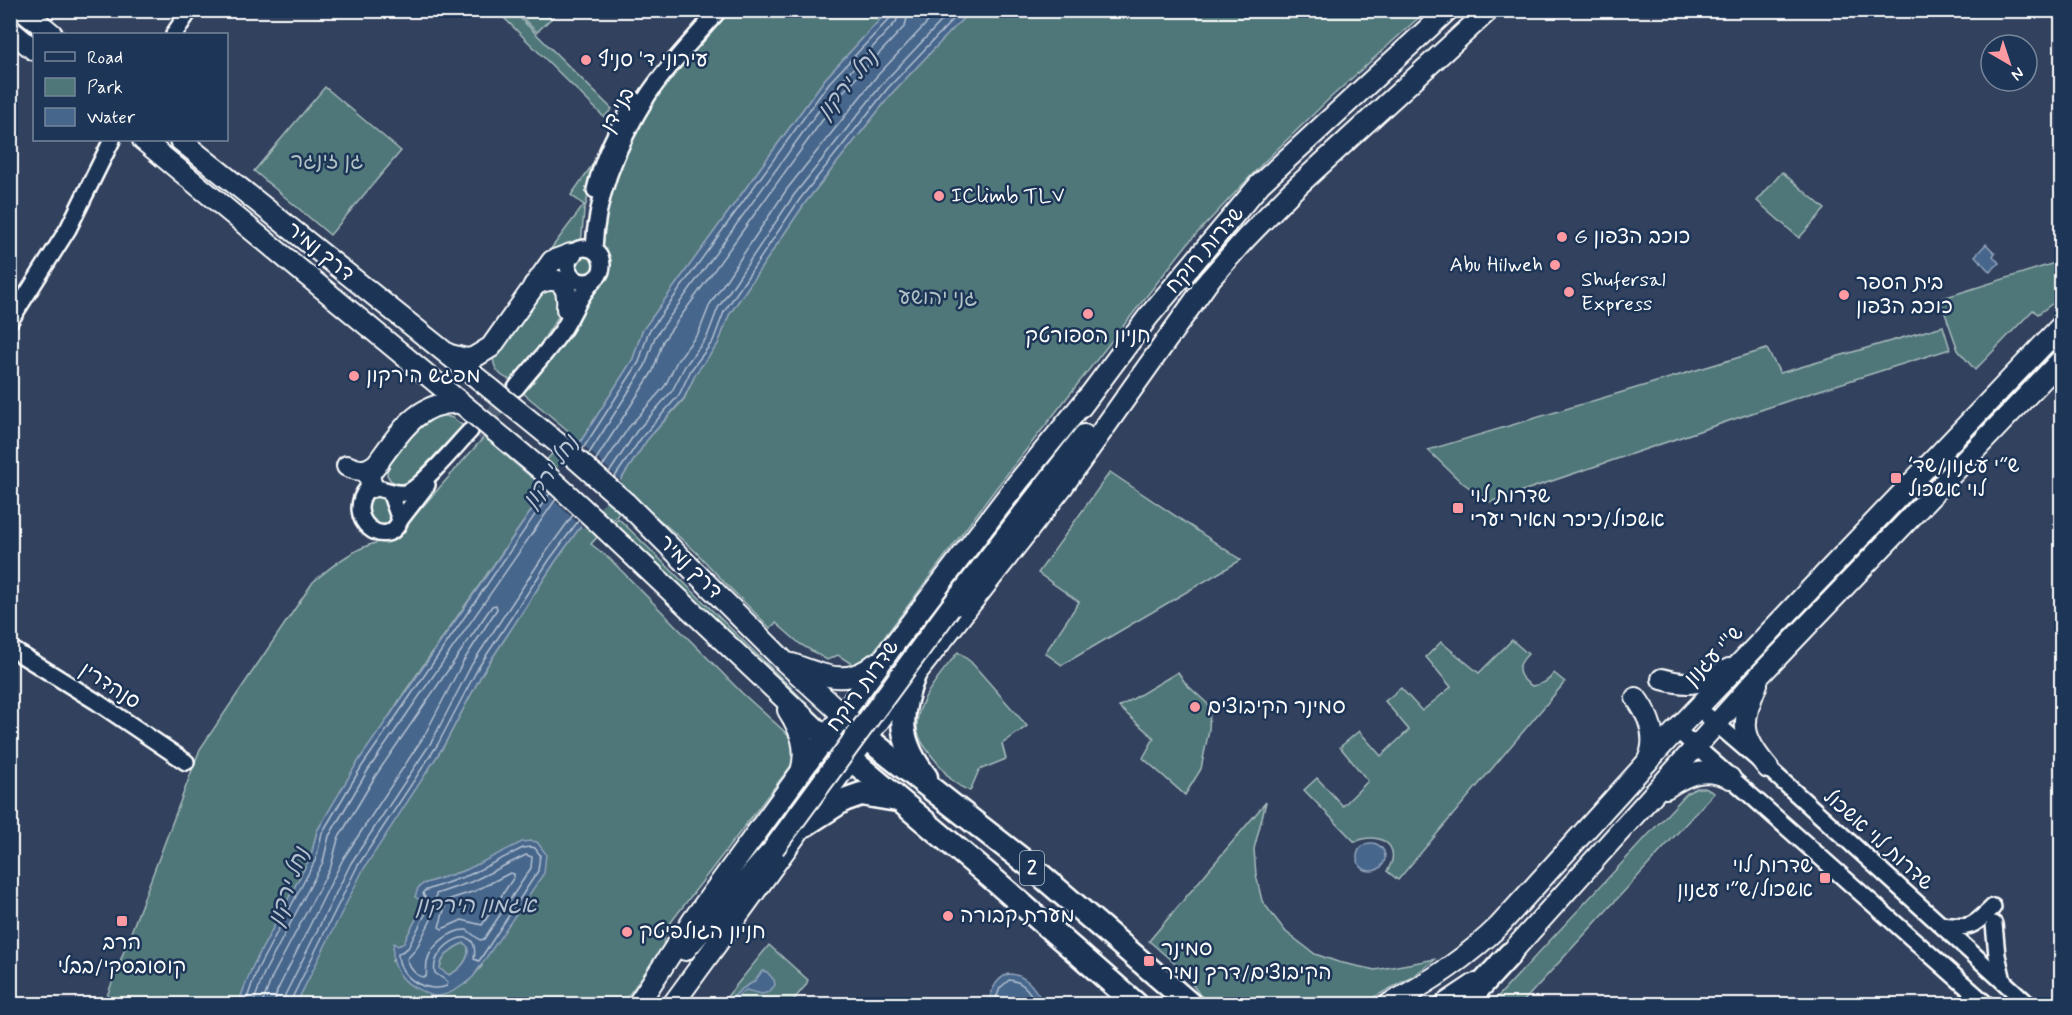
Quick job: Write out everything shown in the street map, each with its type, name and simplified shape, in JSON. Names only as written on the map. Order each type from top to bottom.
[{"type":"highway","points":[[914,675],[904,700],[905,739],[915,762],[938,793]]},
{"type":"highway","name":"דרך נמיר","points":[[843,715],[1029,865],[1190,1005]]},
{"type":"highway","name":"דרך נמיר","points":[[826,738],[1136,1005]]},
{"type":"highway","points":[[805,825],[844,800],[861,794],[900,801]]},
{"type":"highway","points":[[1464,1005],[1510,954]]},
{"type":"main road","points":[[23,10],[51,33]]},
{"type":"main road","name":"שדרות רוקח","points":[[991,553],[1087,398],[1148,317],[1260,184],[1448,10]]},
{"type":"main road","name":"שדרות רוקח","points":[[668,1005],[774,849],[991,553],[1210,279],[1292,191],[1489,10]]},
{"type":"main road","points":[[10,30],[33,49]]},
{"type":"main road","name":"דרך נמיר","points":[[144,141],[470,420],[538,467],[826,738]]},
{"type":"main road","name":"דרך נמיר","points":[[181,141],[560,445],[626,503],[785,662],[843,715]]},
{"type":"main road","points":[[491,389],[487,363],[491,347],[552,261],[578,260]]},
{"type":"main road","points":[[673,1005],[914,675],[1063,486],[1210,279]]},
{"type":"main road","points":[[534,285],[544,280],[560,281],[568,294],[567,309]]},
{"type":"main road","name":"ש''י עגנון","points":[[1389,1005],[1447,970],[1478,946],[1517,907],[1677,730],[2061,325]]},
{"type":"main road","points":[[447,354],[466,359],[473,358],[491,347]]},
{"type":"main road","points":[[1445,1005],[1510,954],[1761,674],[2061,360]]},
{"type":"main road","points":[[638,1005],[693,920],[889,651],[1019,481],[1087,398]]},
{"type":"main road","points":[[347,466],[366,471],[379,462],[419,413],[435,405],[470,420]]},
{"type":"main road","points":[[379,462],[383,490]]},
{"type":"main road","points":[[785,662],[830,677],[852,677],[871,668],[889,651]]},
{"type":"main road","points":[[1662,679],[1693,684],[1716,676],[1742,662]]},
{"type":"main road","points":[[1761,674],[1750,701],[1745,734],[1752,748],[1768,768]]},
{"type":"main road","points":[[768,684],[784,704],[802,735],[805,752],[801,774]]},
{"type":"main road","points":[[1636,698],[1651,723],[1652,754],[1646,765]]},
{"type":"main road","points":[[1642,805],[1686,775],[1695,772],[1713,771],[1730,778]]},
{"type":"main road","name":"שדרות רוקח","points":[[638,1005],[774,849]]},
{"type":"street","points":[[175,33],[190,10]]},
{"type":"street","name":"בני דן","points":[[594,280],[583,291],[559,335],[514,386],[543,347],[567,309],[575,291],[578,260],[602,162],[618,127],[646,87],[711,10]]},
{"type":"street","name":"בני דן","points":[[578,260],[615,158],[649,94],[719,10]]},
{"type":"street","points":[[10,321],[68,229],[112,141]]},
{"type":"street","points":[[601,257],[603,262],[601,272],[594,280],[584,282],[578,260],[601,257]]},
{"type":"street","points":[[470,420],[396,529],[387,533],[378,533],[367,526],[360,513],[360,508],[362,497],[368,488],[396,493],[411,490],[470,420]]},
{"type":"street","points":[[383,490],[400,520]]},
{"type":"street","name":"סנהדרין","points":[[10,648],[97,702],[186,762]]},
{"type":"street","name":"שדרות לוי אשכול","points":[[1698,708],[1768,768],[2028,1005]]},
{"type":"street","points":[[1677,730],[1986,1005]]},
{"type":"street","points":[[1942,925],[1963,928],[1972,925],[1993,907]]},
{"type":"street","points":[[1994,924],[1997,955],[2003,981]]},
{"type":"green space","points":[[497,11],[513,11],[612,109],[604,117]]},
{"type":"green space","points":[[515,11],[559,11],[537,32]]},
{"type":"green space","points":[[727,11],[888,11],[825,79],[642,331],[633,359],[581,441],[402,696],[317,831],[311,856],[252,968],[238,1004],[104,1004],[200,749],[313,582],[350,554],[387,539],[402,530],[484,437],[531,477],[571,433],[523,393],[533,382],[591,289],[604,277],[608,268],[599,243],[609,188],[637,126],[661,91]]},
{"type":"green space","name":"גני יהושע","points":[[970,11],[1426,11],[1263,163],[1189,242],[997,487],[871,655],[855,666],[838,655],[827,660],[800,644],[776,623],[770,628],[696,552],[634,497],[591,544],[610,559],[742,693],[784,731],[793,741],[795,756],[793,763],[665,930],[663,949],[622,1004],[296,1004],[362,870],[443,747],[483,672],[555,562],[578,530],[622,478],[647,440],[684,399],[696,373],[718,344],[729,315],[805,203],[893,92]],"holes":[[[466,870],[482,966],[466,984],[392,961],[398,946],[403,944],[423,906],[423,884]]]},
{"type":"green space","name":"גן זינגר","points":[[325,87],[401,151],[330,235],[254,171]]},
{"type":"green space","points":[[600,154],[584,211],[581,244],[547,254],[584,205],[571,195]]},
{"type":"green space","points":[[1782,172],[1825,209],[1799,238],[1757,201]]},
{"type":"green space","points":[[582,255],[590,255],[596,261],[596,269],[590,275],[582,275],[576,269],[576,261]]},
{"type":"green space","points":[[2061,261],[2061,303],[2056,301],[2038,314],[2033,310],[1975,370],[1958,350],[1940,299]]},
{"type":"green space","points":[[558,286],[562,311],[533,355],[511,380],[504,377],[496,368],[493,356],[535,295]]},
{"type":"green space","points":[[1943,326],[1950,349],[1814,392],[1490,502],[1460,481],[1428,450],[1767,349],[1780,373]]},
{"type":"green space","points":[[438,414],[453,418],[463,426],[408,483],[400,484],[391,481],[387,475],[388,464],[420,423]]},
{"type":"green space","points":[[1110,472],[1241,560],[1062,665],[1045,653],[1079,602],[1038,573]]},
{"type":"green space","points":[[380,495],[390,513],[390,525],[382,529],[372,519],[368,507],[368,497]]},
{"type":"green space","points":[[618,518],[824,720],[820,724],[614,522]]},
{"type":"green space","points":[[1512,640],[1528,654],[1519,667],[1523,679],[1532,686],[1547,681],[1554,673],[1565,682],[1398,880],[1387,871],[1392,854],[1386,843],[1372,838],[1355,842],[1304,790],[1317,778],[1343,806],[1368,781],[1340,747],[1359,731],[1381,756],[1409,730],[1385,701],[1401,688],[1422,711],[1451,687],[1426,657],[1441,642],[1479,673]]},
{"type":"green space","points":[[958,652],[971,662],[1027,726],[1002,744],[1006,759],[979,770],[970,791],[950,779],[928,751],[919,736],[917,722],[919,711],[929,690]]},
{"type":"green space","points":[[1178,672],[1186,684],[1210,706],[1209,730],[1201,769],[1185,795],[1143,758],[1154,738],[1119,707]]},
{"type":"green space","points":[[1697,788],[1705,788],[1714,793],[1521,1004],[1491,1004],[1687,793]]},
{"type":"green space","points":[[1266,802],[1254,849],[1256,875],[1262,901],[1286,932],[1315,954],[1338,962],[1375,970],[1436,959],[1412,977],[1361,1004],[1211,1004],[1200,995],[1181,969],[1149,941]]},
{"type":"green space","points":[[464,943],[468,946],[468,951],[466,960],[460,967],[449,975],[440,970],[442,961],[448,953]]},
{"type":"green space","points":[[769,945],[808,980],[806,985],[790,1004],[768,1004],[763,1000],[750,1004],[745,1001],[742,1004],[721,1004]]},
{"type":"water","name":"נחל ירקון","points":[[888,11],[970,11],[893,92],[805,203],[729,315],[718,344],[696,373],[684,398],[647,440],[622,478],[578,530],[555,562],[483,672],[443,747],[363,870],[296,1004],[238,1004],[252,968],[311,856],[317,831],[357,763],[581,441],[633,359],[642,331],[825,79]]},
{"type":"water","points":[[1986,244],[1995,253],[1993,256],[1999,263],[1990,272],[1975,256]]},
{"type":"water","name":"אגמון הירקון","points":[[522,842],[537,842],[546,854],[544,873],[473,977],[456,990],[441,996],[430,995],[408,983],[395,966],[393,951],[394,943],[398,946],[403,944],[423,906],[422,901],[415,897],[418,888],[423,884],[466,870]],"holes":[[[464,943],[468,947],[466,960],[457,970],[449,975],[440,969],[442,960],[452,950]]]},
{"type":"water","points":[[1371,843],[1381,847],[1385,857],[1381,867],[1371,871],[1361,867],[1357,857],[1361,847]]},
{"type":"water","points":[[762,971],[767,972],[774,980],[775,985],[769,992],[762,994],[746,990],[739,995],[734,1004],[729,1004],[741,989],[753,982]]},
{"type":"water","points":[[1008,974],[1025,980],[1034,988],[1044,1004],[988,1004],[997,983]]},
{"type":"pier","points":[[578,440],[622,482],[583,528],[542,489]]},
{"type":"tunnel","points":[[475,435],[512,392]]},
{"type":"place","name":"עירוני ד' סניף","points":[[586,60]]},
{"type":"place","name":"IClimb TLV","points":[[939,196]]},
{"type":"place","name":"G כוכב הצפון","points":[[1562,237]]},
{"type":"place","name":"Abu Hilweh","points":[[1555,265]]},
{"type":"place","name":"Shufersal Express","points":[[1569,292]]},
{"type":"place","name":"בית הספר כוכב הצפון","points":[[1844,295]]},
{"type":"place","name":"חניון הספורטק","points":[[1088,314]]},
{"type":"place","name":"מפגש הירקון","points":[[354,376]]},
{"type":"place","name":"ש״י עגנון/שד׳ לוי אשכול","points":[[1896,478]]},
{"type":"place","name":"שדרות לוי אשכול/כיכר מאיר יערי","points":[[1458,508]]},
{"type":"place","name":"סמינר הקיבוצים","points":[[1195,707]]},
{"type":"place","name":"שדרות לוי אשכול/ש״י עגנון","points":[[1825,878]]},
{"type":"place","name":"מערת קבורה","points":[[948,916]]},
{"type":"place","name":"הרב קוסובסקי/בבלי","points":[[122,921]]},
{"type":"place","name":"חניון הגולפיטק","points":[[627,932]]},
{"type":"place","name":"סמינר הקיבוצים/דרך נמיר","points":[[1149,961]]}]
